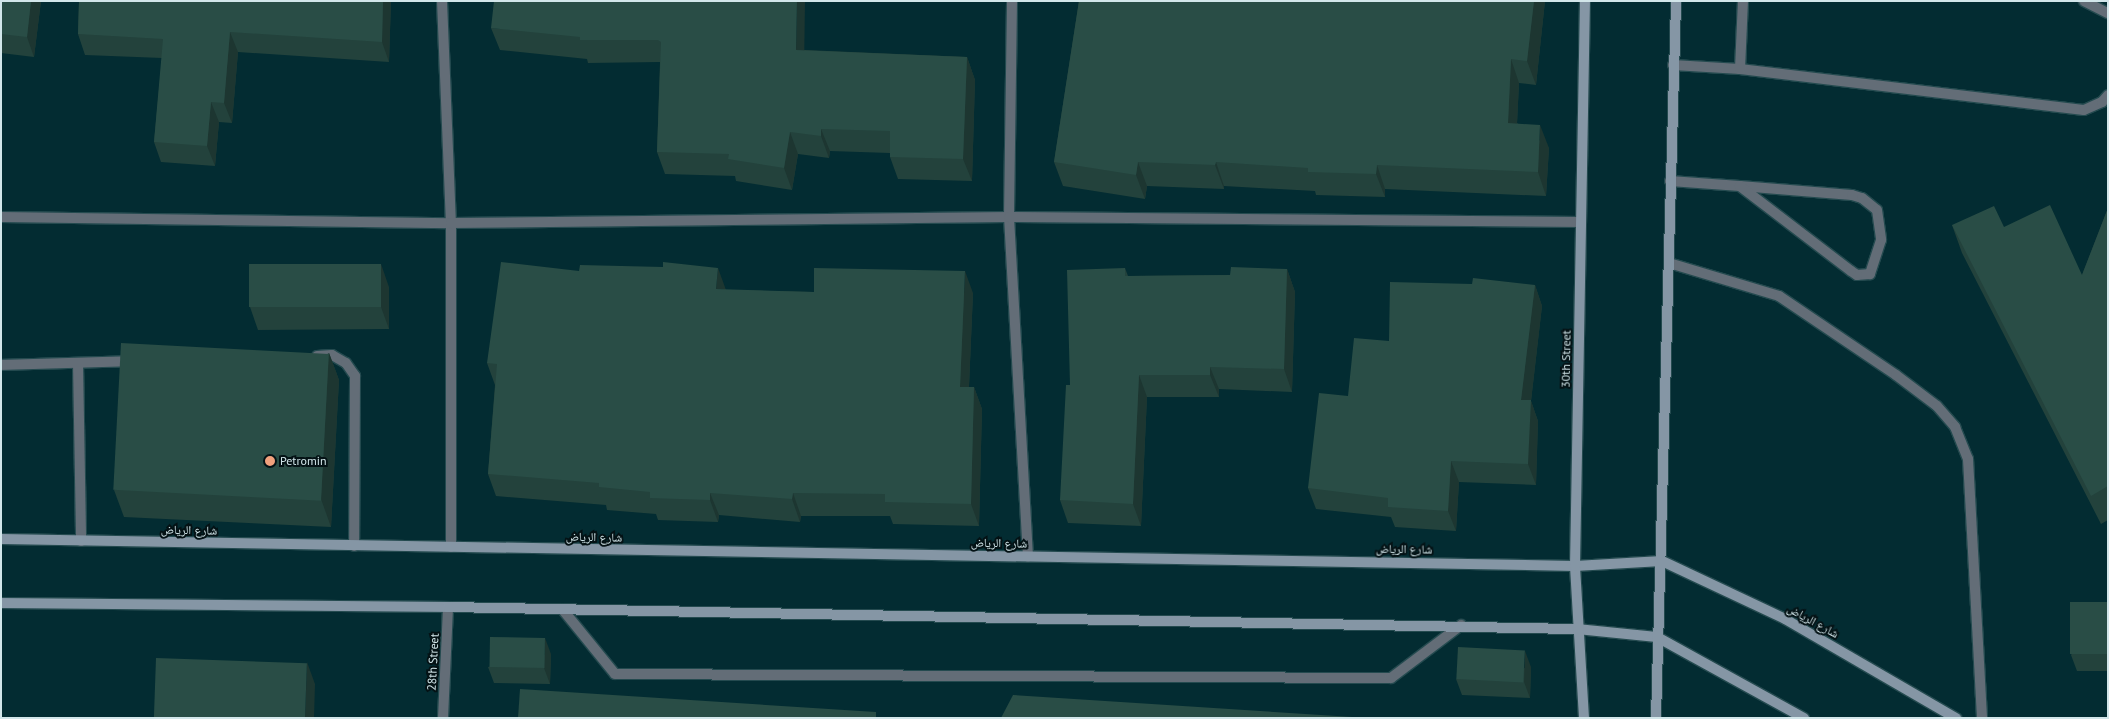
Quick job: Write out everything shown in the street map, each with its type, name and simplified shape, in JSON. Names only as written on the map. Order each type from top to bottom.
[{"type":"main road","name":"30th Street","points":[[1584,1],[1575,566],[1577,629],[1584,718]]},
{"type":"main road","points":[[1656,718],[1657,637],[1662,561],[1676,1]]},
{"type":"main road","name":"شارع الرياض","points":[[1,539],[1575,566],[1662,561],[1785,620],[1956,718]]},
{"type":"main road","points":[[1,603],[448,607],[1461,625],[1577,629],[1657,637],[1804,718]]},
{"type":"street","points":[[442,1],[451,223],[451,547]]},
{"type":"street","points":[[1012,1],[1009,217],[1028,556]]},
{"type":"street","points":[[1740,69],[1743,1]]},
{"type":"street","points":[[2084,1],[2108,13]]},
{"type":"street","points":[[1673,65],[1740,69],[2084,110],[2102,102],[2108,95]]},
{"type":"street","points":[[1670,181],[1740,186],[1852,195],[1872,203],[1877,210],[1881,240],[1870,274],[1857,275],[1851,271],[1740,186]]},
{"type":"street","points":[[1,217],[451,223],[1009,217],[1581,222]]},
{"type":"street","points":[[1669,263],[1778,296],[1896,374],[1937,406],[1955,427],[1968,459],[1982,718]]},
{"type":"street","points":[[302,356],[332,355],[346,363],[355,376],[354,546]]},
{"type":"street","points":[[1,365],[146,361]]},
{"type":"street","points":[[78,362],[81,540]]},
{"type":"street","name":"28th Street","points":[[443,718],[448,607]]},
{"type":"street","points":[[563,610],[615,674],[1392,678],[1461,625]]},
{"type":"building","points":[[1,1],[31,1],[27,37],[1,34]]},
{"type":"building","points":[[79,1],[383,1],[382,42],[230,32],[224,103],[211,102],[207,146],[154,142],[163,39],[78,34]]},
{"type":"building","points":[[494,1],[797,1],[796,50],[967,57],[963,159],[890,157],[890,131],[821,129],[821,136],[790,132],[784,168],[728,159],[729,154],[657,152],[661,42],[658,40],[580,40],[580,37],[491,28]]},
{"type":"building","points":[[1079,1],[1534,1],[1527,61],[1511,59],[1508,123],[1540,125],[1538,172],[1377,165],[1376,174],[1308,172],[1308,168],[1216,162],[1215,165],[1138,162],[1136,175],[1054,162]]},
{"type":"building","points":[[2050,205],[2082,275],[2108,208],[2108,486],[2091,496],[1952,225],[1994,206],[2004,227]]},
{"type":"building","points":[[501,262],[579,271],[580,265],[663,267],[663,262],[718,268],[716,289],[814,292],[814,268],[965,271],[960,387],[974,387],[971,504],[885,502],[885,494],[793,493],[792,499],[710,493],[710,500],[650,498],[650,492],[599,487],[599,483],[488,474],[497,364],[487,363]]},
{"type":"building","points":[[249,264],[381,264],[381,307],[249,307]]},
{"type":"building","points":[[1231,267],[1287,269],[1284,369],[1210,367],[1210,375],[1139,375],[1133,504],[1060,500],[1066,385],[1070,385],[1067,270],[1125,268],[1125,276],[1230,275]]},
{"type":"building","points":[[1473,278],[1535,285],[1521,400],[1531,400],[1528,464],[1451,461],[1448,511],[1388,507],[1388,498],[1308,488],[1319,393],[1348,396],[1354,338],[1389,341],[1390,282],[1472,284]]},
{"type":"building","points":[[121,343],[329,354],[321,501],[113,490]]},
{"type":"building","points":[[2070,602],[2108,602],[2108,654],[2070,654]]},
{"type":"building","points":[[490,637],[545,638],[544,668],[489,667]]},
{"type":"building","points":[[1458,647],[1525,651],[1523,682],[1456,679]]},
{"type":"building","points":[[156,658],[307,663],[305,718],[154,718]]},
{"type":"building","points":[[520,689],[876,712],[876,718],[518,718]]},
{"type":"building","points":[[1013,695],[1368,718],[1001,718]]},
{"type":"place","name":"Petromin","points":[[270,461]]}]
